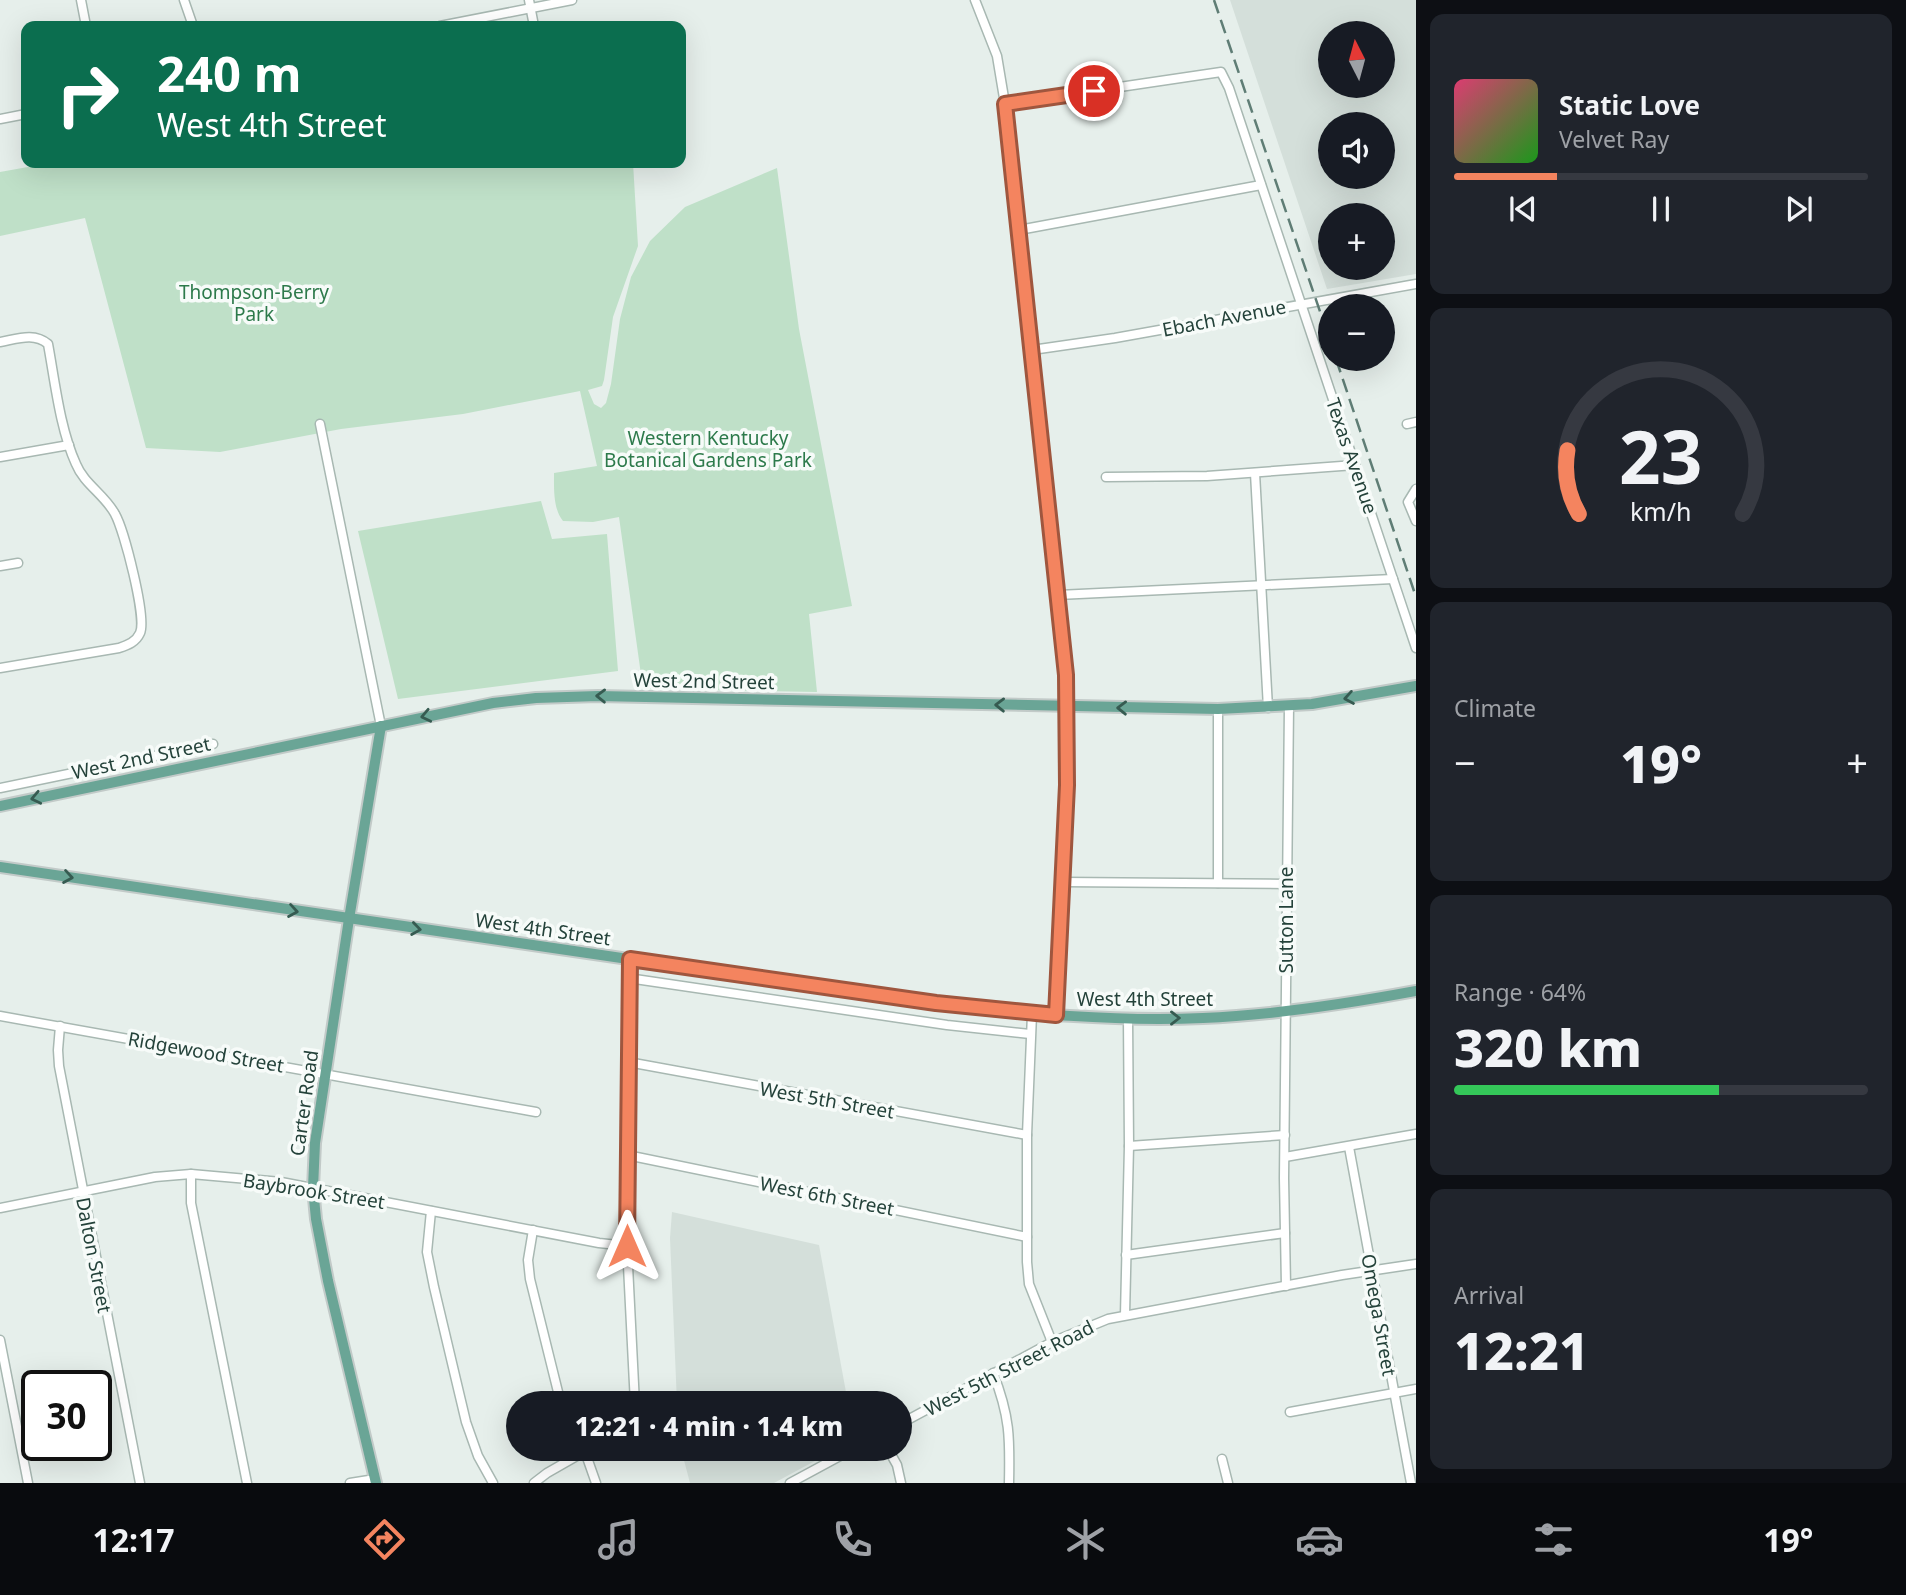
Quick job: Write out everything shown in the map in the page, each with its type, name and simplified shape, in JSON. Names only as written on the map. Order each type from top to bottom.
[{"type":"main road","name":"West 2nd Street","points":[[0,806],[493,703],[556,697],[1218,709],[1289,706],[1416,686]]},
{"type":"main road","name":"Carter Road","points":[[375,1481],[328,1281],[313,1188],[315,1143],[381,726]]},
{"type":"main road","name":"West 4th Street","points":[[0,867],[936,1003],[1032,1014],[1202,1018],[1286,1011],[1416,991]]},
{"type":"street","points":[[81,0],[85,21]]},
{"type":"street","points":[[184,0],[191,21]]},
{"type":"street","points":[[460,21],[530,4],[572,0]]},
{"type":"street","points":[[975,0],[997,56],[1005,104],[1068,707],[1056,1015]]},
{"type":"street","name":"Texas Avenue","points":[[1005,104],[1221,72],[1229,88],[1416,648]]},
{"type":"street","points":[[0,119],[21,115]]},
{"type":"street","points":[[1019,230],[1261,185]]},
{"type":"street","name":"Ebach Avenue","points":[[1032,350],[1416,286]]},
{"type":"street","points":[[0,342],[35,337],[48,344],[69,445],[81,474],[111,506],[121,526],[142,630],[134,642],[119,648],[0,668]]},
{"type":"street","points":[[320,424],[381,726]]},
{"type":"street","points":[[0,457],[69,445]]},
{"type":"street","points":[[1106,477],[1255,473],[1355,465]]},
{"type":"street","points":[[1255,473],[1268,708]]},
{"type":"street","points":[[1416,489],[1408,502],[1416,521]]},
{"type":"street","points":[[0,566],[18,563]]},
{"type":"street","points":[[1058,595],[1393,579]]},
{"type":"street","name":"Sutton Lane","points":[[1285,1157],[1289,706]]},
{"type":"street","points":[[1218,709],[1218,883]]},
{"type":"street","name":"West 2nd Street","points":[[0,788],[213,744]]},
{"type":"street","points":[[181,751],[183,767]]},
{"type":"street","points":[[1063,882],[1286,884]]},
{"type":"street","points":[[630,959],[627,1246],[634,1391]]},
{"type":"street","points":[[628,978],[947,1025],[1030,1034]]},
{"type":"street","points":[[1032,1014],[1027,1135],[1029,1284],[1052,1342]]},
{"type":"street","name":"Ridgewood Street","points":[[0,1016],[536,1112]]},
{"type":"street","points":[[1125,1315],[1129,1146],[1128,1018]]},
{"type":"street","name":"Dalton Street","points":[[60,1026],[59,1066],[139,1483]]},
{"type":"street","name":"West 5th Street","points":[[628,1062],[1027,1135]]},
{"type":"street","points":[[1129,1146],[1285,1135]]},
{"type":"street","points":[[1416,1135],[1285,1157],[1286,1286],[1416,1264]]},
{"type":"street","name":"Omega Street","points":[[1349,1146],[1411,1483]]},
{"type":"street","name":"West 6th Street","points":[[627,1154],[1027,1237]]},
{"type":"street","points":[[191,1174],[191,1203],[247,1483]]},
{"type":"street","name":"Baybrook Street","points":[[0,1208],[155,1177],[191,1174],[281,1182],[599,1243],[627,1246]]},
{"type":"street","points":[[431,1211],[427,1252],[434,1286],[466,1422],[478,1456],[493,1483]]},
{"type":"street","points":[[533,1230],[528,1260],[530,1279],[558,1391]]},
{"type":"street","points":[[1126,1255],[1285,1233]]},
{"type":"street","name":"West 5th Street Road","points":[[912,1417],[1052,1342],[1093,1324],[1125,1315],[1286,1286]]},
{"type":"street","points":[[0,1340],[28,1483]]},
{"type":"street","points":[[993,1373],[1005,1404],[1009,1426],[1009,1483]]},
{"type":"street","points":[[1290,1412],[1416,1390]]},
{"type":"street","points":[[1222,1459],[1228,1483]]},
{"type":"street","points":[[534,1483],[569,1461]]},
{"type":"street","points":[[589,1461],[596,1483]]},
{"type":"street","points":[[790,1483],[831,1461]]},
{"type":"street","points":[[895,1461],[901,1483]]},
{"type":"street","points":[[350,1483],[375,1481]]},
{"type":"shaded area","points":[[1230,0],[1416,0],[1416,274],[1395,278],[1395,203],[1318,203],[1318,262]]},
{"type":"shaded area","points":[[1324,280],[1380,280],[1327,289]]},
{"type":"shaded area","points":[[672,1212],[819,1245],[846,1391],[676,1391],[670,1238]]},
{"type":"shaded area","points":[[684,1461],[815,1461],[774,1483],[690,1483]]},
{"type":"green space","points":[[22,168],[633,168],[638,246],[613,317],[602,386],[588,390],[594,404],[601,408],[606,403],[611,384],[620,319],[631,277],[650,241],[685,207],[777,168],[799,329],[852,606],[809,614],[817,692],[643,689],[619,517],[593,522],[563,521],[556,504],[554,473],[597,466],[580,391],[463,414],[341,429],[220,452],[146,448],[85,218],[0,236],[0,172]]},
{"type":"green space","points":[[541,501],[552,539],[607,534],[618,671],[398,699],[358,531]]},
{"type":"railway","points":[[1214,0],[1318,306]]},
{"type":"railway","points":[[1340,371],[1416,597]]},
{"type":"route","points":[[627,1246],[630,959],[936,1003],[1056,1015],[1068,707],[1005,104],[1094,91]]},
{"type":"park label","name":"Thompson-Berry Park","points":[[254,303]]},
{"type":"park label","name":"Western Kentucky Botanical Gardens Park","points":[[708,449]]}]
